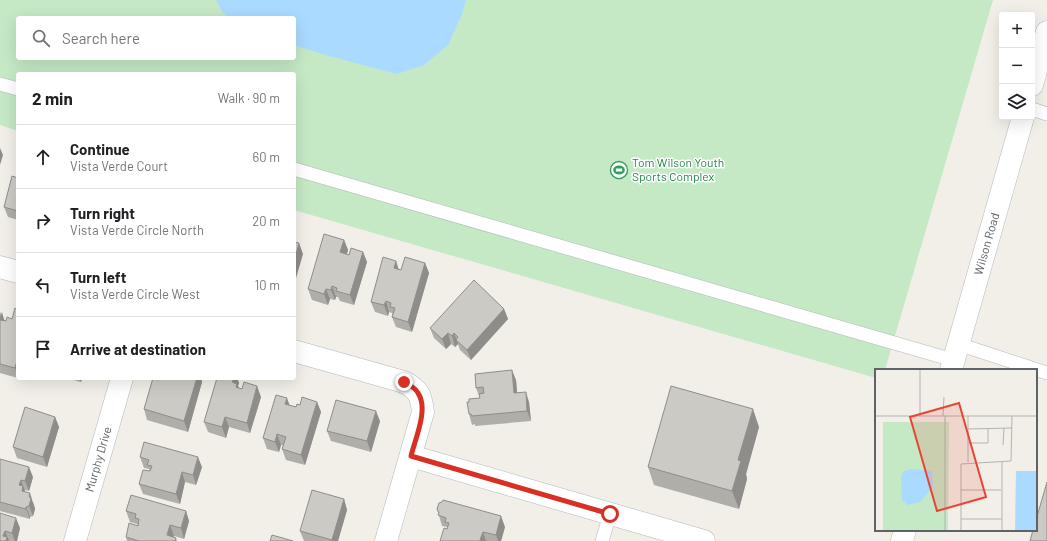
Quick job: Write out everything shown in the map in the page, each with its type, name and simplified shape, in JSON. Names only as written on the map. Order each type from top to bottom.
[{"type":"street","points":[[1035,74],[1047,32]]},
{"type":"street","name":"Wilson Road","points":[[954,358],[1022,120]]},
{"type":"street","points":[[0,267],[16,271]]},
{"type":"street","points":[[296,352],[404,382],[413,387],[419,393],[422,400],[423,412],[386,541]]},
{"type":"street","name":"Murphy Drive","points":[[76,541],[121,380]]},
{"type":"street","points":[[411,456],[704,541]]},
{"type":"street","points":[[902,541],[905,531]]},
{"type":"lane","points":[[0,84],[16,88]]},
{"type":"lane","points":[[1035,110],[1047,114]]},
{"type":"lane","points":[[296,170],[954,358],[1022,369]]},
{"type":"lane","points":[[1037,371],[1047,373]]},
{"type":"lane","points":[[602,541],[610,514]]},
{"type":"green space","name":"Tom Wilson Youth Sports Complex","points":[[0,0],[993,0],[885,369],[875,369],[875,378],[296,211],[296,72],[16,72],[16,130],[0,125]]},
{"type":"water","points":[[216,0],[466,0],[462,14],[448,45],[424,65],[397,74],[296,46],[296,16],[227,16],[223,13]]},
{"type":"building","points":[[12,176],[16,177],[16,210],[4,207]]},
{"type":"building","points":[[324,234],[344,240],[340,252],[349,255],[351,248],[363,252],[350,295],[336,291],[337,288],[332,286],[331,290],[326,289],[324,294],[308,289]]},
{"type":"building","points":[[296,242],[299,243],[296,254]]},
{"type":"building","points":[[383,257],[396,261],[394,268],[401,270],[405,257],[425,263],[408,322],[392,317],[395,308],[390,307],[391,303],[386,301],[384,305],[371,302]]},
{"type":"building","points":[[474,280],[504,309],[467,350],[456,340],[458,337],[454,333],[452,336],[448,333],[442,339],[430,328]]},
{"type":"building","points":[[15,308],[15,368],[0,364],[0,320],[6,321],[7,317],[12,319]]},
{"type":"building","points":[[512,370],[514,393],[526,392],[527,411],[472,416],[469,414],[467,402],[469,402],[469,399],[480,398],[479,394],[484,393],[483,387],[476,388],[475,374]]},
{"type":"building","points":[[152,380],[196,380],[184,421],[144,409]]},
{"type":"building","points":[[216,380],[233,380],[232,382],[237,384],[236,387],[242,389],[244,382],[257,386],[247,423],[225,417],[222,427],[204,422]]},
{"type":"building","points":[[671,386],[753,409],[738,460],[741,461],[732,491],[648,467]]},
{"type":"building","points":[[276,395],[287,398],[285,404],[296,407],[297,404],[300,405],[302,397],[317,402],[301,455],[282,449],[286,437],[277,434],[275,442],[263,438]]},
{"type":"building","points":[[336,400],[376,411],[367,441],[327,431]]},
{"type":"building","points":[[25,407],[55,417],[43,457],[13,447]]},
{"type":"building","points":[[144,442],[198,457],[193,475],[182,472],[176,494],[139,484],[143,470],[150,471],[152,466],[147,465],[149,460],[140,457]]},
{"type":"building","points":[[0,459],[29,467],[25,481],[21,480],[19,485],[23,486],[22,491],[30,493],[29,496],[31,499],[29,506],[26,507],[26,509],[0,502]]},
{"type":"building","points":[[1047,482],[1047,541],[1030,541],[1033,531],[1037,531],[1037,517]]},
{"type":"building","points":[[312,490],[344,499],[332,540],[300,531]]},
{"type":"building","points":[[131,495],[186,511],[181,528],[170,525],[167,535],[176,538],[175,541],[139,541],[126,537],[129,523],[138,526],[139,519],[135,518],[136,514],[126,511]]},
{"type":"building","points":[[443,500],[501,516],[496,535],[483,532],[480,540],[483,541],[440,541],[444,528],[447,529],[449,523],[445,522],[446,518],[438,515],[439,513],[437,509],[439,503]]},
{"type":"building","points":[[0,513],[16,518],[12,533],[5,531],[3,536],[7,537],[6,541],[0,541]]},
{"type":"building","points":[[272,535],[293,541],[270,541]]},
{"type":"place","name":"Tom Wilson Youth Sports Complex","points":[[619,170]]},
{"type":"route","points":[[404,382],[413,387],[419,393],[422,400],[423,412],[411,456],[610,514]]}]
